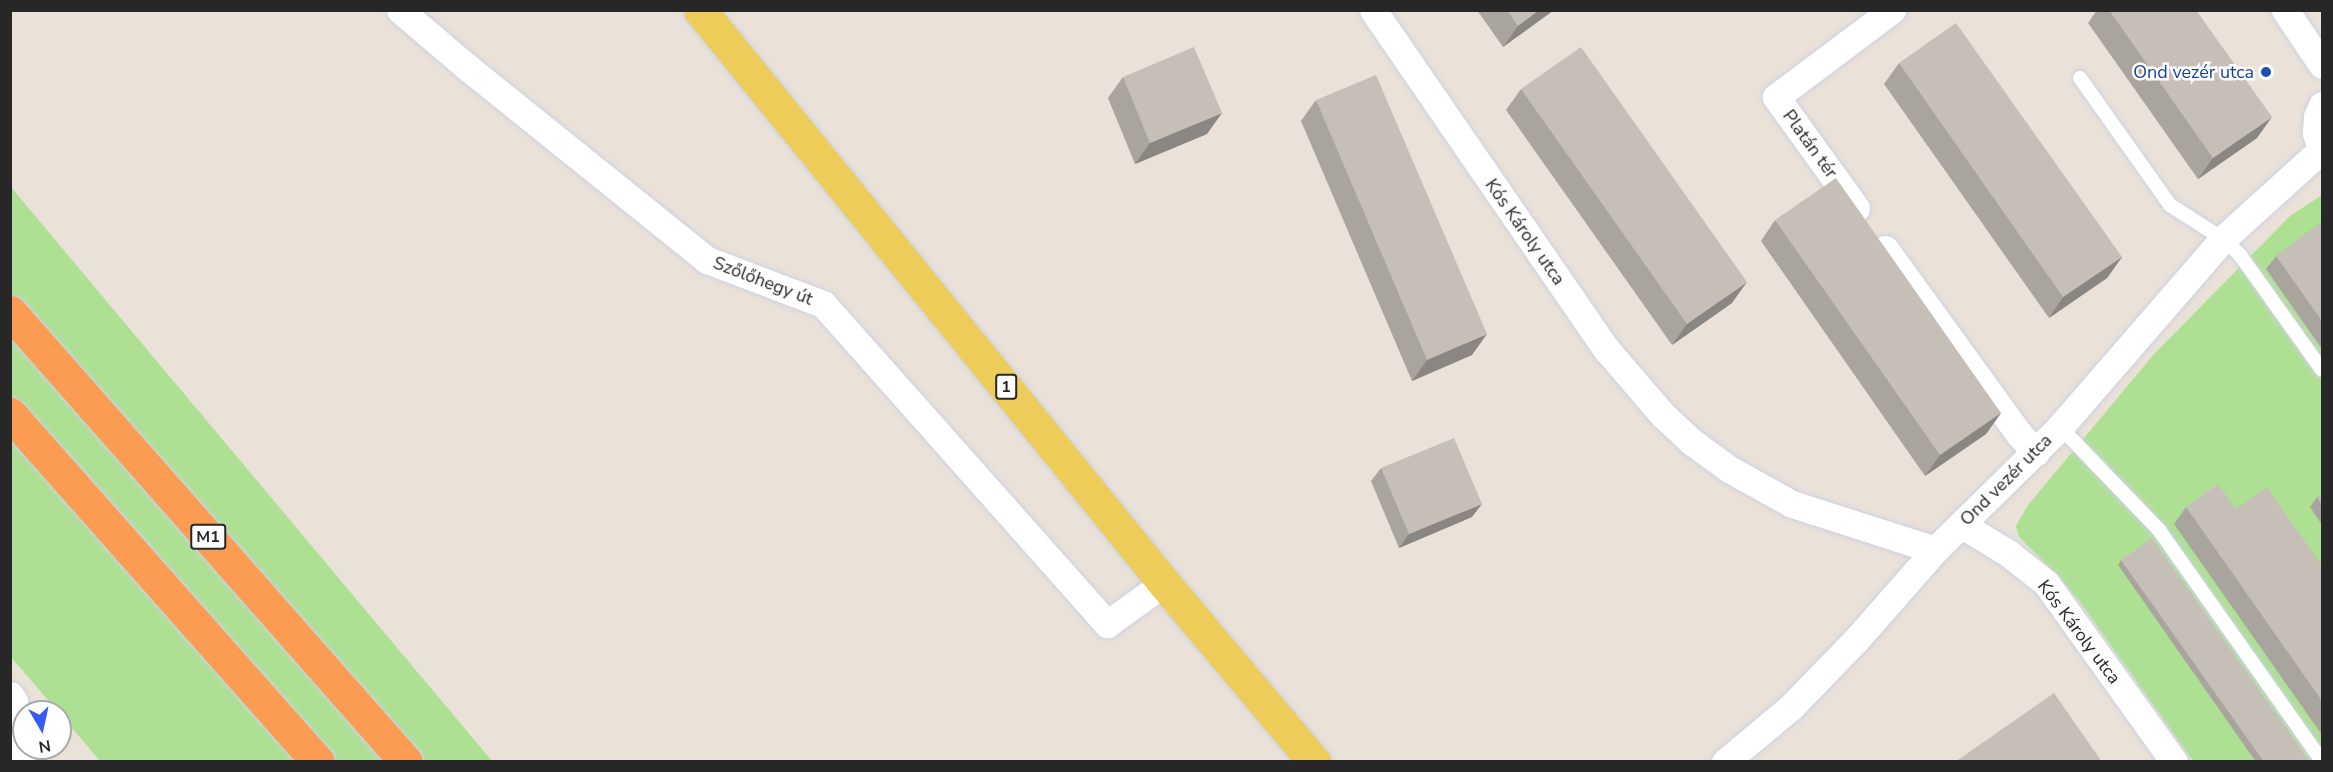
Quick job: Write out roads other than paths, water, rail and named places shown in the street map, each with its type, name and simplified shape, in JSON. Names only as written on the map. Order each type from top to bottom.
[{"type":"highway","name":"M1","points":[[10,312],[406,762]]},
{"type":"highway","points":[[10,414],[318,762]]},
{"type":"main road","name":"1","points":[[700,10],[1164,583],[1314,762]]},
{"type":"street","name":"Szőlőhegy út","points":[[400,10],[467,68],[707,260],[823,304],[1107,624],[1164,583]]},
{"type":"street","name":"Kós Károly utca","points":[[1373,10],[1619,366],[1662,415],[1692,442],[1729,469],[1792,504],[1935,550]]},
{"type":"street","name":"Platán tér","points":[[1892,10],[1776,97],[2019,434],[2036,453]]},
{"type":"street","points":[[2285,10],[2322,65]]},
{"type":"street","points":[[2322,105],[2317,117],[2316,132],[2322,151]]},
{"type":"street","name":"Ond vezér utca","points":[[1791,707],[1856,640],[1935,550],[2036,453],[2223,239],[2322,151]]},
{"type":"street","name":"Kós Károly utca","points":[[1962,525],[2008,553],[2046,583],[2174,762]]},
{"type":"street","points":[[10,695],[14,701],[21,762]]},
{"type":"street","points":[[1725,762],[1791,707]]},
{"type":"street","points":[[1752,762],[1791,707]]},
{"type":"lane","points":[[2080,78],[2170,205],[2223,239],[2256,273],[2322,370]]},
{"type":"lane","points":[[2060,426],[2160,530],[2322,761]]},
{"type":"place","name":"Ond vezér utca","points":[[2266,72]]}]
